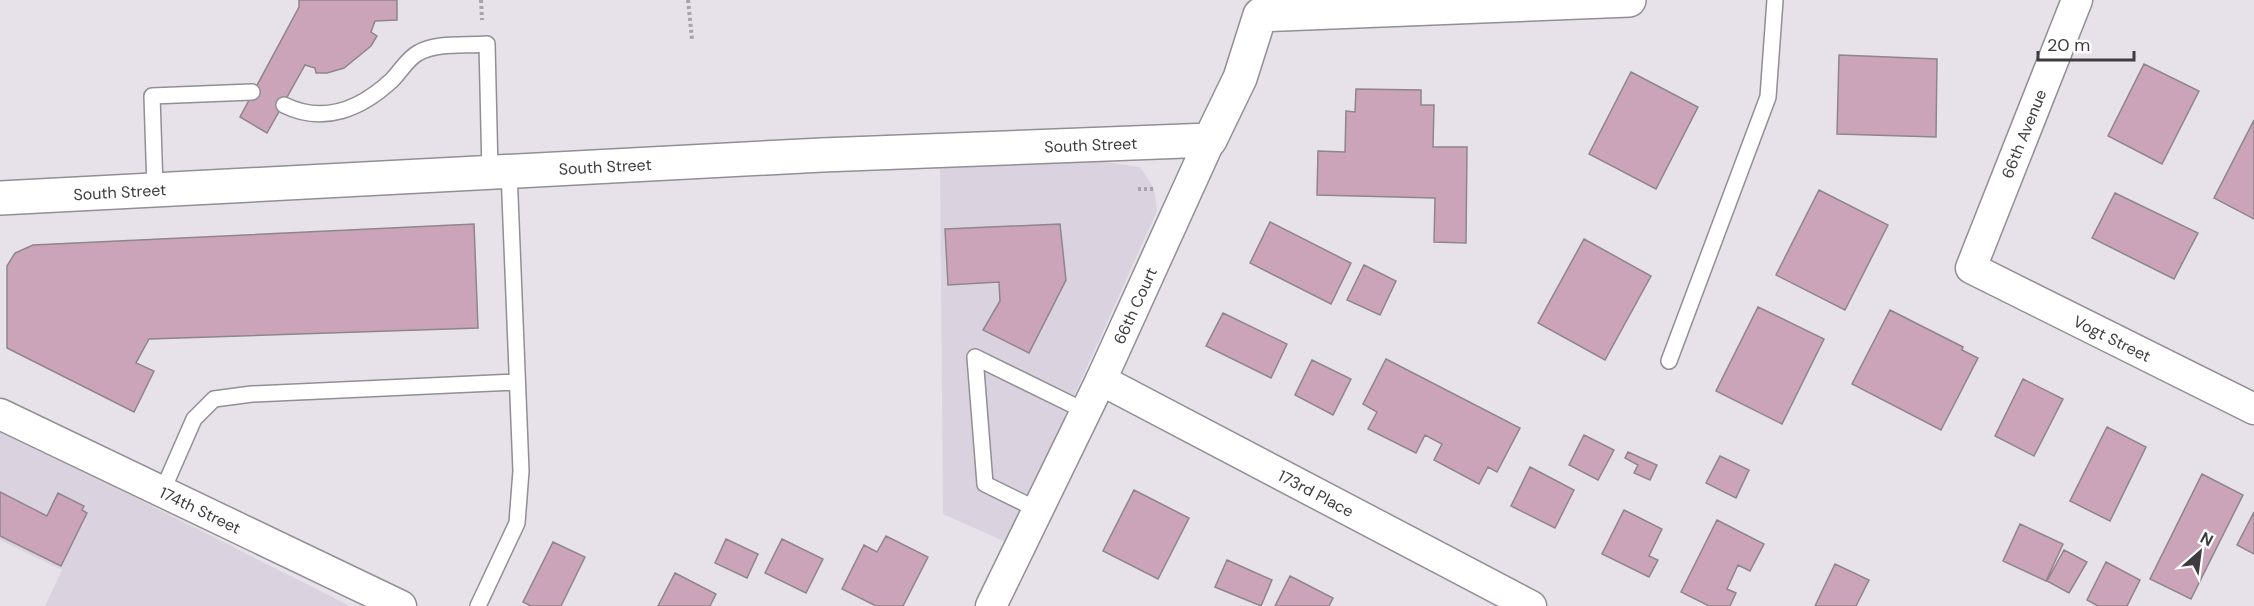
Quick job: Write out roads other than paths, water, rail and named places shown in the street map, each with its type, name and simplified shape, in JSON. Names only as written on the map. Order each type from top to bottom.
[{"type":"street","points":[[1261,8],[1629,0]]},
{"type":"street","name":"66th Avenue","points":[[1971,268],[2077,0]]},
{"type":"street","name":"66th Court","points":[[992,606],[1101,380],[1209,140],[1240,78],[1261,8]]},
{"type":"street","name":"South Street","points":[[0,198],[822,155],[1209,140]]},
{"type":"street","name":"Vogt Street","points":[[1971,268],[2254,409]]},
{"type":"street","name":"173rd Place","points":[[1101,380],[1531,606]]},
{"type":"street","name":"174th Street","points":[[0,414],[402,606]]},
{"type":"lane","points":[[1669,361],[1768,97],[1775,0]]},
{"type":"lane","points":[[284,105],[299,113],[322,115],[353,109],[371,99],[419,52],[440,47],[486,44],[517,382],[521,471],[517,523],[477,606]]},
{"type":"lane","points":[[155,189],[152,96],[252,92]]},
{"type":"lane","points":[[1038,510],[985,484],[975,357],[1085,411]]},
{"type":"lane","points":[[162,492],[194,419],[213,399],[252,394],[517,382]]}]
